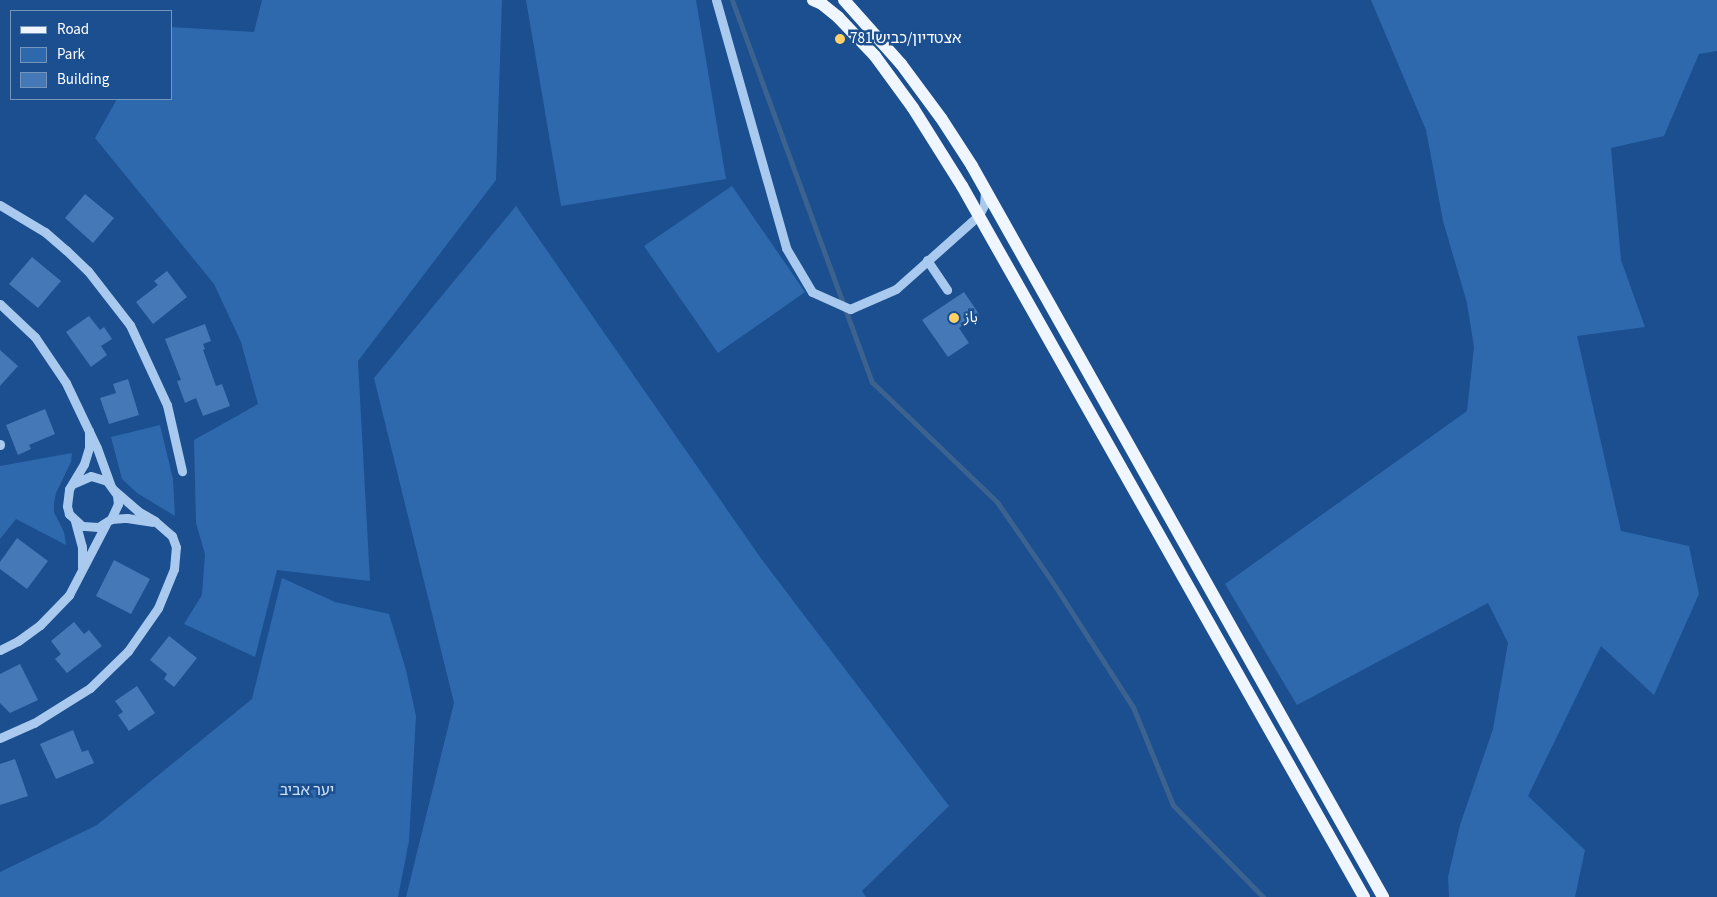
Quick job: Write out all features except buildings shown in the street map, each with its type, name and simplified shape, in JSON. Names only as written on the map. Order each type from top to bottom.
[{"type":"main road","points":[[813,0],[838,16],[875,56],[913,108],[979,215],[1364,897]]},
{"type":"main road","points":[[844,0],[889,50],[923,93],[941,118],[985,190],[1383,897]]},
{"type":"street","points":[[716,0],[786,248],[812,292],[850,309],[896,289],[979,215],[984,205],[985,190]]},
{"type":"street","points":[[0,205],[45,232],[88,270],[130,325],[168,405],[182,471]]},
{"type":"street","points":[[927,260],[948,290]]},
{"type":"street","points":[[0,304],[34,336],[66,383],[89,431],[118,504],[69,595],[57,609],[18,641],[0,650]]},
{"type":"street","points":[[89,431],[89,448],[84,464],[67,498],[69,514],[75,521],[90,528],[109,521],[126,518],[159,524]]},
{"type":"street","points":[[0,738],[43,718],[90,688],[112,668],[146,628],[168,585],[176,557],[172,536],[159,524],[138,511],[99,477],[91,476],[75,483]]},
{"type":"street","points":[[75,521],[82,547],[81,572]]},
{"type":"green space","points":[[262,0],[502,0],[496,180],[358,361],[370,581],[277,570],[255,657],[184,624],[202,595],[205,554],[196,523],[194,440],[258,404],[241,342],[214,284],[95,138],[116,100],[172,100],[172,27],[254,32]]},
{"type":"green space","points":[[526,0],[696,0],[726,179],[561,206]]},
{"type":"green space","points":[[1371,0],[1717,0],[1717,51],[1699,54],[1664,136],[1611,148],[1621,260],[1645,327],[1577,336],[1621,531],[1689,546],[1699,594],[1654,695],[1601,646],[1528,796],[1585,850],[1575,897],[1449,897],[1448,877],[1460,825],[1493,729],[1508,643],[1488,603],[1297,705],[1225,584],[1467,411],[1474,347],[1467,303],[1443,221],[1426,130]]},
{"type":"green space","points":[[732,186],[805,292],[718,353],[644,246]]},
{"type":"green space","points":[[516,206],[760,557],[949,806],[862,891],[866,897],[406,897],[454,703],[374,378]]},
{"type":"green space","points":[[160,425],[173,479],[175,516],[137,493],[122,479],[111,437]]},
{"type":"green space","points":[[72,453],[71,462],[56,493],[54,503],[54,512],[64,532],[66,545],[16,519],[0,539],[0,466]]},
{"type":"green space","name":"יער אביב","points":[[282,578],[335,602],[389,614],[406,670],[416,716],[409,841],[398,897],[0,897],[0,872],[97,825],[252,699]]},
{"type":"waterway","points":[[732,0],[872,382],[997,502],[1053,583],[1133,707],[1173,805],[1263,897]]},
{"type":"place","name":"אצטדיון/כביש 781","points":[[840,39]]},
{"type":"place","name":"باز","points":[[954,318]]}]
